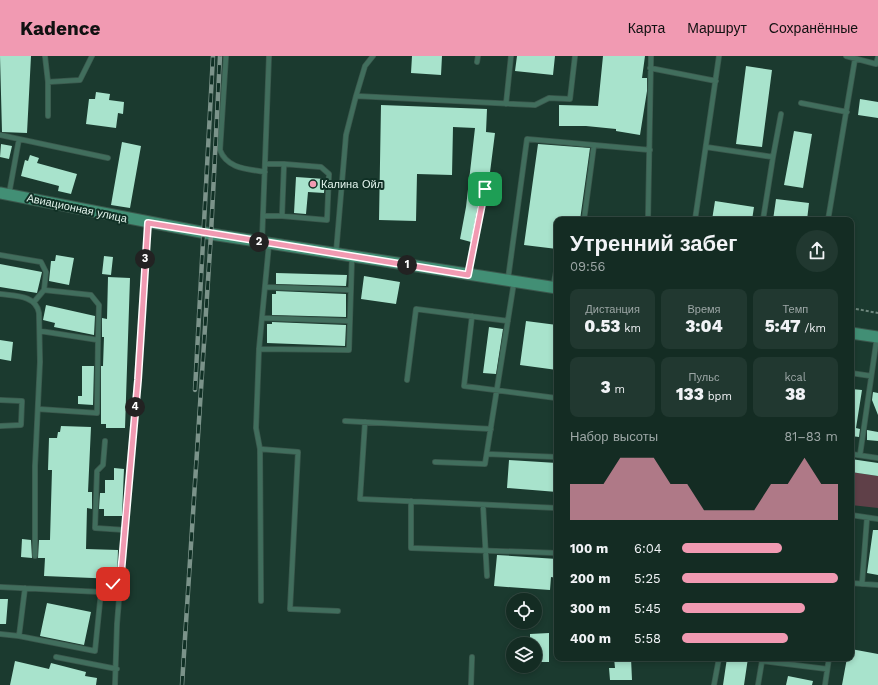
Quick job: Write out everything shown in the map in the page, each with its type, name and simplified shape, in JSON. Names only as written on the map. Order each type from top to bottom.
[{"type":"main road","name":"Авиационная улица","points":[[4,194],[148,223],[352,257],[554,288]]},
{"type":"main road","points":[[854,333],[878,337]]},
{"type":"lane","points":[[45,56],[48,82],[48,116]]},
{"type":"lane","points":[[48,82],[80,80],[92,56]]},
{"type":"lane","points":[[226,56],[220,150],[225,160],[238,168],[265,172]]},
{"type":"lane","points":[[262,601],[260,449],[256,428],[259,349],[265,288],[266,243],[263,216],[269,56]]},
{"type":"lane","points":[[336,254],[346,135],[365,66],[373,56]]},
{"type":"lane","points":[[477,62],[478,56]]},
{"type":"lane","points":[[506,104],[511,56]]},
{"type":"lane","points":[[356,96],[535,106],[549,98],[570,99],[575,56]]},
{"type":"lane","points":[[648,217],[651,56]]},
{"type":"lane","points":[[695,217],[719,56]]},
{"type":"lane","points":[[846,56],[876,64],[878,57]]},
{"type":"lane","points":[[829,217],[855,59]]},
{"type":"lane","points":[[650,68],[716,81]]},
{"type":"lane","points":[[801,103],[847,112]]},
{"type":"lane","points":[[763,217],[781,114]]},
{"type":"lane","points":[[0,135],[108,158]]},
{"type":"lane","points":[[4,194],[19,139]]},
{"type":"lane","points":[[435,462],[485,464],[508,321],[527,139],[650,150]]},
{"type":"lane","points":[[584,217],[594,146]]},
{"type":"lane","points":[[706,147],[773,157]]},
{"type":"lane","points":[[263,216],[327,220],[329,174],[321,167],[265,164]]},
{"type":"lane","points":[[282,216],[284,164]]},
{"type":"lane","points":[[468,275],[485,189]]},
{"type":"lane","points":[[115,685],[117,669],[117,624],[148,223]]},
{"type":"lane","points":[[0,254],[41,262],[46,272],[44,290],[34,302]]},
{"type":"lane","points":[[259,349],[349,350],[352,257]]},
{"type":"lane","points":[[265,288],[351,290]]},
{"type":"lane","points":[[38,409],[97,414],[100,310],[94,298],[87,294],[44,290]]},
{"type":"lane","points":[[0,294],[29,299],[34,302],[39,309],[40,331],[35,466],[35,556]]},
{"type":"lane","points":[[407,380],[416,309],[508,321]]},
{"type":"lane","points":[[472,316],[464,386],[554,398]]},
{"type":"lane","points":[[262,318],[350,321]]},
{"type":"lane","points":[[40,331],[98,340]]},
{"type":"lane","points":[[860,455],[871,376],[875,366],[878,337]]},
{"type":"lane","points":[[854,373],[871,376]]},
{"type":"lane","points":[[0,400],[22,401],[21,424],[0,426]]},
{"type":"lane","points":[[345,421],[491,429]]},
{"type":"lane","points":[[365,422],[360,499],[554,508]]},
{"type":"lane","points":[[105,441],[103,465],[97,471],[95,528],[125,530]]},
{"type":"lane","points":[[260,449],[298,452],[290,609],[338,611]]},
{"type":"lane","points":[[487,454],[554,457]]},
{"type":"lane","points":[[854,454],[878,458]]},
{"type":"lane","points":[[411,502],[411,548],[485,549],[554,553]]},
{"type":"lane","points":[[483,505],[487,576]]},
{"type":"lane","points":[[854,516],[878,519]]},
{"type":"lane","points":[[862,584],[867,518]]},
{"type":"lane","points":[[854,583],[878,585]]},
{"type":"lane","points":[[0,587],[101,592],[113,584],[120,585]]},
{"type":"lane","points":[[19,636],[25,588]]},
{"type":"lane","points":[[0,634],[95,650],[101,592]]},
{"type":"lane","points":[[56,657],[117,669]]},
{"type":"lane","points":[[471,685],[472,657]]},
{"type":"lane","points":[[714,685],[718,661]]},
{"type":"lane","points":[[758,685],[762,661]]},
{"type":"lane","points":[[769,661],[827,669]]},
{"type":"lane","points":[[825,685],[828,661]]},
{"type":"path","points":[[854,309],[878,313]]},
{"type":"shaded area","points":[[854,472],[878,476],[878,508],[854,505]]},
{"type":"building","points":[[0,56],[31,56],[27,133],[2,132]]},
{"type":"building","points":[[412,56],[442,56],[441,75],[411,73]]},
{"type":"building","points":[[517,56],[555,56],[553,75],[515,71]]},
{"type":"building","points":[[603,56],[645,56],[642,78],[647,78],[647,91],[640,135],[616,131],[616,129],[586,126],[559,126],[559,105],[598,106]]},
{"type":"building","points":[[746,66],[772,70],[762,147],[736,144]]},
{"type":"building","points":[[96,92],[110,94],[109,100],[124,102],[123,114],[118,113],[116,128],[86,124],[89,99],[95,99]]},
{"type":"building","points":[[860,99],[878,102],[878,118],[858,115]]},
{"type":"building","points":[[381,105],[487,109],[486,132],[495,133],[488,188],[484,185],[481,188],[471,242],[460,239],[466,207],[475,128],[453,127],[452,175],[417,174],[416,221],[379,220]]},
{"type":"building","points":[[794,131],[812,134],[803,188],[784,185]]},
{"type":"building","points":[[122,142],[141,146],[130,208],[111,205]]},
{"type":"building","points":[[1,144],[12,146],[9,159],[0,157]]},
{"type":"building","points":[[538,144],[590,148],[580,217],[554,217],[554,249],[524,245]]},
{"type":"building","points":[[30,155],[39,158],[37,163],[77,174],[71,194],[58,191],[59,186],[21,176],[25,160],[28,161]]},
{"type":"building","points":[[296,177],[325,179],[324,193],[308,192],[306,214],[294,213]]},
{"type":"building","points":[[776,199],[809,203],[807,217],[773,217]]},
{"type":"building","points":[[715,201],[754,207],[752,217],[712,217]]},
{"type":"building","points":[[56,255],[74,258],[69,285],[49,281],[51,261],[55,261]]},
{"type":"building","points":[[104,256],[113,257],[111,275],[102,274]]},
{"type":"building","points":[[0,264],[42,272],[37,293],[0,287]]},
{"type":"building","points":[[276,273],[347,275],[346,286],[276,284]]},
{"type":"building","points":[[364,276],[400,282],[396,304],[361,299]]},
{"type":"building","points":[[108,277],[130,278],[125,428],[106,428],[106,424],[101,424],[101,366],[103,366],[104,337],[102,337],[102,318],[107,319]]},
{"type":"building","points":[[276,291],[346,294],[346,317],[272,315],[272,294],[276,294]]},
{"type":"building","points":[[46,305],[95,316],[94,335],[54,327],[55,323],[43,320]]},
{"type":"building","points":[[526,321],[554,325],[554,370],[520,365]]},
{"type":"building","points":[[272,322],[346,325],[345,346],[267,343],[267,324],[272,324]]},
{"type":"building","points":[[489,327],[503,329],[496,374],[483,373]]},
{"type":"building","points":[[0,340],[13,342],[11,361],[0,359]]},
{"type":"building","points":[[82,366],[94,366],[93,405],[78,404],[78,396],[82,396]]},
{"type":"building","points":[[854,389],[862,390],[856,428],[860,429],[859,437],[854,436]]},
{"type":"building","points":[[873,392],[878,393],[878,415],[872,400]]},
{"type":"building","points":[[61,426],[91,427],[88,492],[92,492],[92,509],[87,508],[86,549],[118,550],[117,579],[44,576],[45,558],[38,558],[39,540],[50,540],[52,470],[48,470],[49,438],[57,438]]},
{"type":"building","points":[[867,430],[878,432],[878,441],[867,440]]},
{"type":"building","points":[[854,459],[878,463],[878,476],[854,472]]},
{"type":"building","points":[[509,460],[554,463],[554,492],[507,488]]},
{"type":"building","points":[[114,468],[124,469],[122,516],[104,516],[104,509],[99,509],[100,493],[105,493],[105,480],[114,480]]},
{"type":"building","points":[[873,530],[878,530],[878,575],[867,573]]},
{"type":"building","points":[[22,539],[31,540],[32,558],[21,557]]},
{"type":"building","points":[[497,555],[554,559],[554,578],[551,577],[550,590],[494,586]]},
{"type":"building","points":[[0,599],[8,599],[6,624],[0,624]]},
{"type":"building","points":[[47,603],[91,612],[84,645],[40,636]]},
{"type":"building","points":[[549,633],[549,662],[542,662],[542,637],[530,637],[530,634]]},
{"type":"building","points":[[854,650],[878,654],[878,685],[842,685],[846,661],[854,661]]},
{"type":"building","points":[[15,661],[49,669],[51,663],[86,672],[85,676],[97,678],[96,685],[10,685]]},
{"type":"building","points":[[614,661],[631,661],[632,680],[610,680],[609,668],[615,668]]},
{"type":"building","points":[[727,661],[748,661],[744,685],[723,685]]},
{"type":"building","points":[[788,676],[813,681],[812,685],[786,685]]},
{"type":"railway","points":[[195,390],[213,56]]},
{"type":"railway","points":[[182,685],[211,234],[220,56]]},
{"type":"place","name":"Калина Ойл","points":[[313,184]]},
{"type":"route","points":[[113,584],[120,585],[138,380],[148,223],[262,243],[468,275],[485,189]]}]
